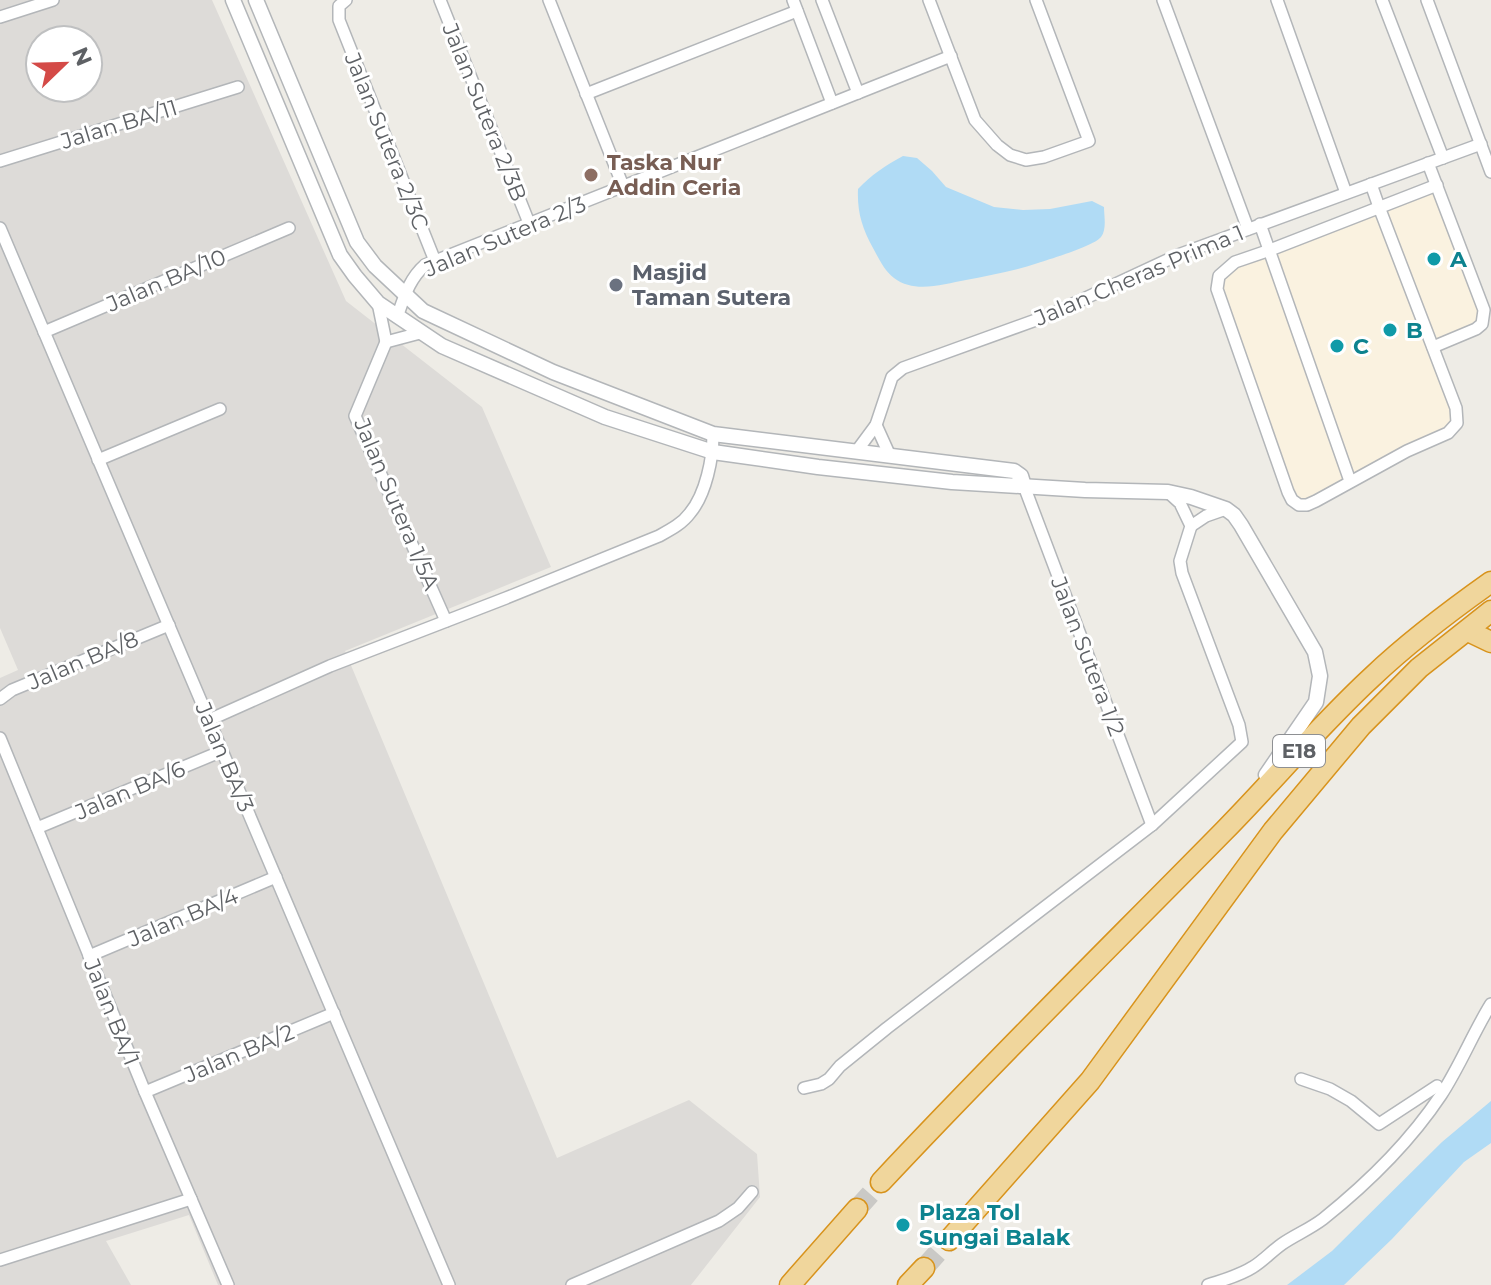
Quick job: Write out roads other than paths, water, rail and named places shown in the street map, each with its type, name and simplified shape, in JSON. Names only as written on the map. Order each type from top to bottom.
[{"type":"highway","name":"E18","points":[[881,1182],[963,1094],[1372,677],[1458,605],[1491,582]]},
{"type":"highway","name":"E18","points":[[949,1240],[1090,1081],[1273,831],[1361,726],[1419,668],[1491,611]]},
{"type":"highway","points":[[1468,631],[1491,642]]},
{"type":"highway","points":[[790,1285],[857,1209]]},
{"type":"highway","points":[[908,1285],[924,1268]]},
{"type":"street","points":[[0,17],[53,0]]},
{"type":"street","points":[[233,0],[340,255],[378,303],[442,346],[605,417],[713,452],[952,482],[1168,492],[1226,509],[1234,515],[1315,652],[1320,676],[1316,702],[1228,827]]},
{"type":"street","points":[[256,0],[357,242],[375,266],[423,311],[553,372],[713,434],[1014,471],[1021,476],[1024,486]]},
{"type":"street","name":"Jalan Sutera 2/3C","points":[[346,0],[339,6],[339,20],[435,261]]},
{"type":"street","name":"Jalan Sutera 2/3B","points":[[440,0],[529,223]]},
{"type":"street","points":[[549,0],[623,186]]},
{"type":"street","points":[[822,0],[858,93]]},
{"type":"street","points":[[929,0],[975,120],[997,145],[1010,155],[1026,160],[1089,141],[1036,0]]},
{"type":"street","points":[[1163,0],[1248,229]]},
{"type":"street","points":[[1277,0],[1346,193]]},
{"type":"street","points":[[1382,0],[1443,158]]},
{"type":"street","points":[[1427,0],[1491,172]]},
{"type":"street","points":[[586,94],[795,5],[832,103]]},
{"type":"street","name":"Jalan Sutera 2/3","points":[[397,317],[417,272],[425,265],[951,56]]},
{"type":"street","name":"Jalan BA/11","points":[[0,161],[238,87]]},
{"type":"street","name":"Jalan Cheras Prima 1","points":[[856,452],[876,425],[892,377],[903,368],[1047,316],[1178,255],[1260,224],[1443,158],[1485,149]]},
{"type":"street","points":[[1428,163],[1484,310],[1482,324],[1476,329],[1433,347]]},
{"type":"street","points":[[1371,184],[1379,207],[1456,408],[1457,423],[1448,433],[1407,451],[1307,505],[1299,505],[1292,500],[1217,289],[1219,276],[1235,262],[1270,250],[1379,207],[1437,185]]},
{"type":"street","points":[[1260,224],[1350,481]]},
{"type":"street","name":"Jalan BA/3","points":[[0,228],[449,1285]]},
{"type":"street","name":"Jalan BA/10","points":[[44,332],[289,228]]},
{"type":"street","points":[[378,303],[386,342],[420,333]]},
{"type":"street","name":"Jalan Sutera 1/5A","points":[[386,342],[355,416],[446,621]]},
{"type":"street","points":[[98,460],[220,409]]},
{"type":"street","points":[[876,425],[890,456]]},
{"type":"street","points":[[209,720],[330,666],[637,546],[676,526],[691,513],[701,497],[713,452],[713,434]]},
{"type":"street","name":"Jalan Sutera 1/2","points":[[1024,486],[1152,825]]},
{"type":"street","points":[[1168,492],[1180,503],[1191,526]]},
{"type":"street","points":[[804,1088],[829,1079],[840,1066],[887,1028],[1152,825],[1242,742],[1239,725],[1180,561],[1191,526],[1206,516],[1226,509]]},
{"type":"street","name":"Jalan BA/8","points":[[0,699],[12,690],[169,625]]},
{"type":"street","name":"Jalan BA/1","points":[[0,738],[228,1285]]},
{"type":"street","name":"Jalan BA/6","points":[[37,828],[222,751]]},
{"type":"street","name":"Jalan BA/4","points":[[89,956],[276,877]]},
{"type":"street","points":[[1208,1285],[1256,1266],[1366,1183],[1406,1142],[1434,1104],[1491,1004]]},
{"type":"street","name":"Jalan BA/2","points":[[145,1092],[334,1013]]},
{"type":"street","points":[[1301,1079],[1330,1089],[1351,1101],[1379,1124],[1437,1086]]},
{"type":"street","points":[[572,1285],[719,1221],[738,1208],[752,1192]]},
{"type":"street","points":[[0,1260],[191,1199]]},
{"type":"water","points":[[903,156],[917,158],[946,187],[994,207],[1050,209],[1092,201],[1104,207],[1103,234],[1097,241],[1081,248],[1011,271],[948,284],[920,287],[902,283],[887,271],[869,241],[861,220],[858,189]]},
{"type":"water","points":[[1491,1101],[1491,1143],[1464,1162],[1344,1285],[1287,1285],[1332,1251],[1442,1142]]},
{"type":"tunnel","points":[[857,1209],[881,1182]]},
{"type":"tunnel","points":[[924,1268],[949,1240]]},
{"type":"place","name":"Taska Nur Addin Ceria","points":[[591,175]]},
{"type":"place","name":"A","points":[[1434,259]]},
{"type":"place","name":"Masjid Taman Sutera","points":[[616,285]]},
{"type":"place","name":"B","points":[[1390,330]]},
{"type":"place","name":"C","points":[[1337,346]]},
{"type":"place","name":"Plaza Tol Sungai Balak","points":[[903,1225]]}]
